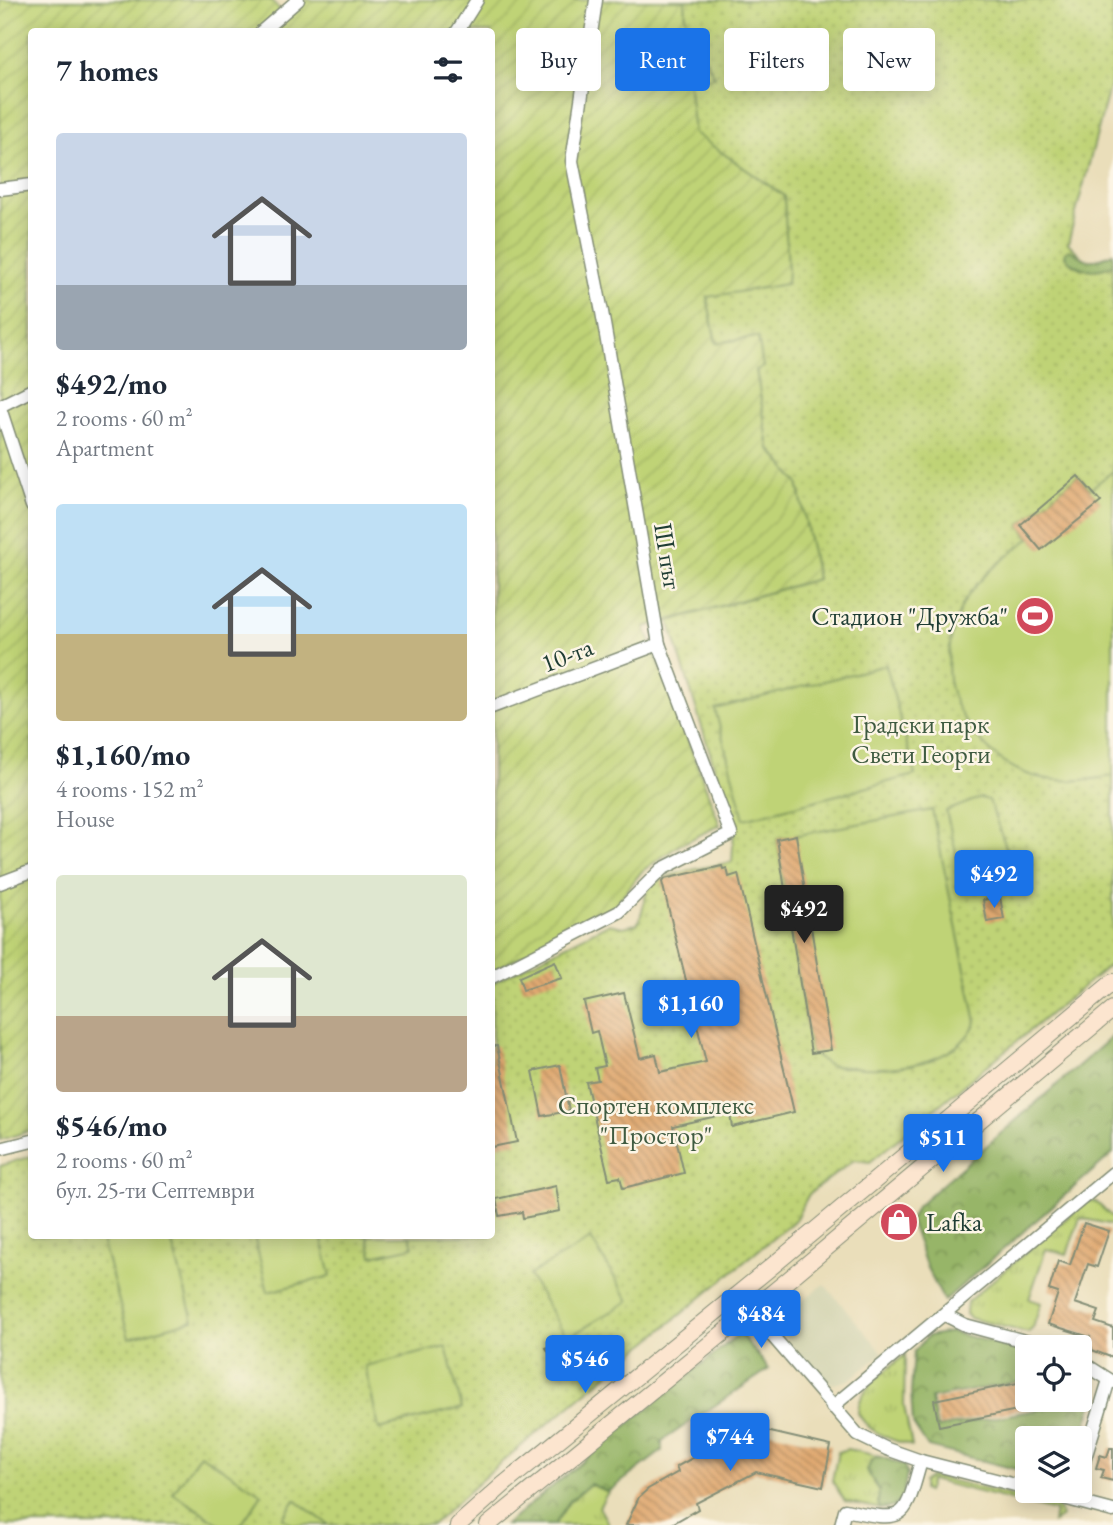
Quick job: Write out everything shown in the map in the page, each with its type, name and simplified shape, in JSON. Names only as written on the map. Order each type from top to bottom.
[{"type":"main road","points":[[458,1525],[1113,982]]},
{"type":"main road","points":[[488,1525],[1113,1009]]},
{"type":"street","points":[[266,28],[298,0]]},
{"type":"street","points":[[460,28],[477,0]]},
{"type":"street","name":"ІІІ път","points":[[495,974],[619,912],[662,869],[731,834],[659,644],[602,312],[594,285],[572,161],[596,0]]},
{"type":"street","points":[[0,189],[28,186]]},
{"type":"street","points":[[28,392],[0,407],[28,494]]},
{"type":"street","name":"10-та","points":[[495,706],[659,644]]},
{"type":"street","points":[[0,883],[28,872]]},
{"type":"street","points":[[0,1149],[28,1142]]},
{"type":"street","points":[[832,1407],[1113,1173]]},
{"type":"street","points":[[737,1295],[858,1435],[921,1461],[1015,1485]]},
{"type":"street","points":[[945,1315],[965,1325],[1015,1338]]},
{"type":"street","points":[[1092,1369],[1111,1381],[1092,1438]]},
{"type":"street","points":[[841,1525],[845,1510],[883,1518],[895,1516],[907,1507],[921,1461]]},
{"type":"street","points":[[1092,1503],[1113,1511]]},
{"type":"shaded area","points":[[824,1284],[883,1353],[849,1380],[834,1384],[819,1379],[774,1323]]},
{"type":"green space","points":[[0,0],[271,0],[287,18],[306,0],[685,0],[689,28],[615,28],[615,91],[689,91],[694,133],[784,196],[787,284],[707,297],[716,343],[758,337],[763,367],[756,370],[769,448],[798,483],[817,579],[645,627],[720,825],[681,844],[642,871],[612,909],[495,969],[495,28],[28,28],[28,1131],[0,1140]]},
{"type":"green space","points":[[685,0],[1113,0],[1113,73],[1068,243],[1082,257],[1070,250],[1065,251],[1064,255],[1068,261],[1080,268],[1093,270],[1113,265],[1113,962],[870,1162],[854,1160],[809,1194],[795,1220],[492,1470],[432,1525],[0,1525],[0,1166],[28,1157],[28,1239],[495,1239],[495,981],[608,924],[623,927],[637,924],[645,896],[655,882],[688,871],[732,862],[734,830],[669,621],[817,579],[798,483],[769,448],[756,370],[758,337],[716,343],[707,296],[784,196],[693,133],[689,91],[710,91],[710,77],[714,76],[710,68],[710,28],[689,28]]},
{"type":"green space","points":[[1070,250],[1091,260],[1113,253],[1113,265],[1094,270],[1083,268],[1066,259],[1065,251]]},
{"type":"green space","name":"Стадион \"Дружба\"","points":[[1113,471],[1113,776],[1053,780],[1033,776],[1005,762],[991,751],[959,709],[952,694],[948,660],[955,623],[975,586],[1030,538],[1020,525],[1078,476],[1090,489]]},
{"type":"green space","points":[[886,665],[915,775],[744,819],[715,709]]},
{"type":"green space","points":[[980,798],[989,800],[1013,867],[965,889],[946,811]]},
{"type":"green space","points":[[932,810],[976,1022],[967,1037],[939,1057],[885,1068],[830,1065],[811,1053],[777,839]]},
{"type":"green space","points":[[1113,1036],[1113,1153],[944,1301],[927,1268],[910,1220],[916,1207]]},
{"type":"green space","points":[[1086,1202],[1096,1202],[1113,1218],[1113,1225],[1080,1218],[1067,1254],[1046,1249],[1029,1299],[1041,1303],[1033,1328],[1028,1333],[970,1318],[966,1314],[967,1302]]},
{"type":"green space","points":[[102,1239],[171,1239],[193,1320],[129,1338]]},
{"type":"green space","points":[[255,1239],[322,1239],[331,1276],[268,1292]]},
{"type":"green space","points":[[369,1239],[411,1239],[413,1247],[372,1256]]},
{"type":"green space","points":[[591,1239],[629,1301],[567,1338],[529,1275]]},
{"type":"green space","points":[[951,1332],[1015,1348],[1015,1382],[931,1398],[937,1428],[1025,1412],[1090,1412],[1085,1426],[1015,1426],[1015,1469],[928,1447],[913,1424],[911,1392],[914,1352],[928,1336]]},
{"type":"green space","points":[[740,1333],[769,1369],[662,1441],[662,1451],[608,1492],[590,1484],[569,1502],[554,1525],[505,1525]]},
{"type":"green space","points":[[446,1347],[462,1408],[379,1429],[365,1366]]},
{"type":"green space","points":[[905,1355],[904,1406],[912,1446],[874,1431],[858,1413],[859,1404],[868,1387]]},
{"type":"green space","points":[[1092,1388],[1097,1389],[1092,1405]]},
{"type":"green space","points":[[847,1449],[878,1456],[871,1461],[873,1483],[879,1491],[880,1509],[845,1501],[832,1481],[838,1452]]},
{"type":"green space","points":[[200,1454],[262,1494],[241,1525],[221,1525],[173,1493]]},
{"type":"green space","points":[[878,1456],[904,1465],[907,1474],[902,1500],[893,1507],[880,1509],[879,1491],[867,1471],[871,1461]]},
{"type":"green space","points":[[932,1476],[1015,1496],[1015,1501],[931,1480],[927,1492],[923,1490],[923,1482]]},
{"type":"green space","points":[[590,1484],[608,1492],[599,1507],[609,1525],[554,1525],[569,1501]]},
{"type":"green space","points":[[295,1500],[329,1525],[293,1525],[283,1518]]},
{"type":"green space","points":[[1023,1503],[1042,1503],[1059,1509],[1062,1517],[1053,1522],[1055,1511]]},
{"type":"building","points":[[1078,476],[1101,502],[1041,550],[1020,525]]},
{"type":"building","points":[[796,835],[831,1050],[811,1053],[777,839]]},
{"type":"building","points":[[722,866],[723,869],[727,868],[729,877],[738,874],[794,1112],[732,1127],[730,1113],[673,1126],[684,1173],[623,1188],[620,1177],[609,1179],[586,1082],[598,1080],[595,1068],[605,1066],[597,1031],[591,1033],[584,1002],[624,993],[640,1058],[656,1054],[660,1072],[706,1062],[662,882],[664,879]]},
{"type":"building","points":[[1000,897],[1004,919],[987,922],[983,900]]},
{"type":"building","points":[[555,961],[562,978],[523,990],[519,977]]},
{"type":"building","points":[[495,1046],[497,1046],[517,1142],[495,1146]]},
{"type":"building","points":[[560,1065],[569,1111],[542,1116],[533,1071]]},
{"type":"building","points":[[556,1186],[560,1211],[523,1218],[522,1212],[499,1216],[496,1199]]},
{"type":"building","points":[[1084,1223],[1109,1231],[1097,1267],[1088,1264],[1075,1303],[1099,1311],[1095,1322],[1113,1328],[1113,1358],[1092,1350],[1092,1335],[1048,1324],[1058,1293],[1049,1290],[1058,1261],[1070,1265]]},
{"type":"building","points":[[556,1343],[572,1351],[556,1363],[546,1348]]},
{"type":"building","points":[[1015,1383],[1015,1410],[939,1426],[934,1400]]},
{"type":"building","points":[[750,1430],[762,1430],[831,1446],[823,1487],[756,1472],[696,1503],[698,1509],[670,1525],[626,1525],[639,1497],[678,1472],[676,1467],[729,1438]]},
{"type":"building","points":[[1110,1448],[1113,1448],[1113,1481],[1101,1478],[1104,1470],[1096,1468],[1100,1455],[1107,1457]]},
{"type":"place","name":"Стадион \"Дружба\"","points":[[1035,616]]},
{"type":"place","name":"Lafka","points":[[899,1222]]},
{"type":"park label","name":"Градски парк Свети Георги","points":[[921,739]]},
{"type":"park label","name":"Спортен комплекс \"Простор\"","points":[[656,1120]]}]
